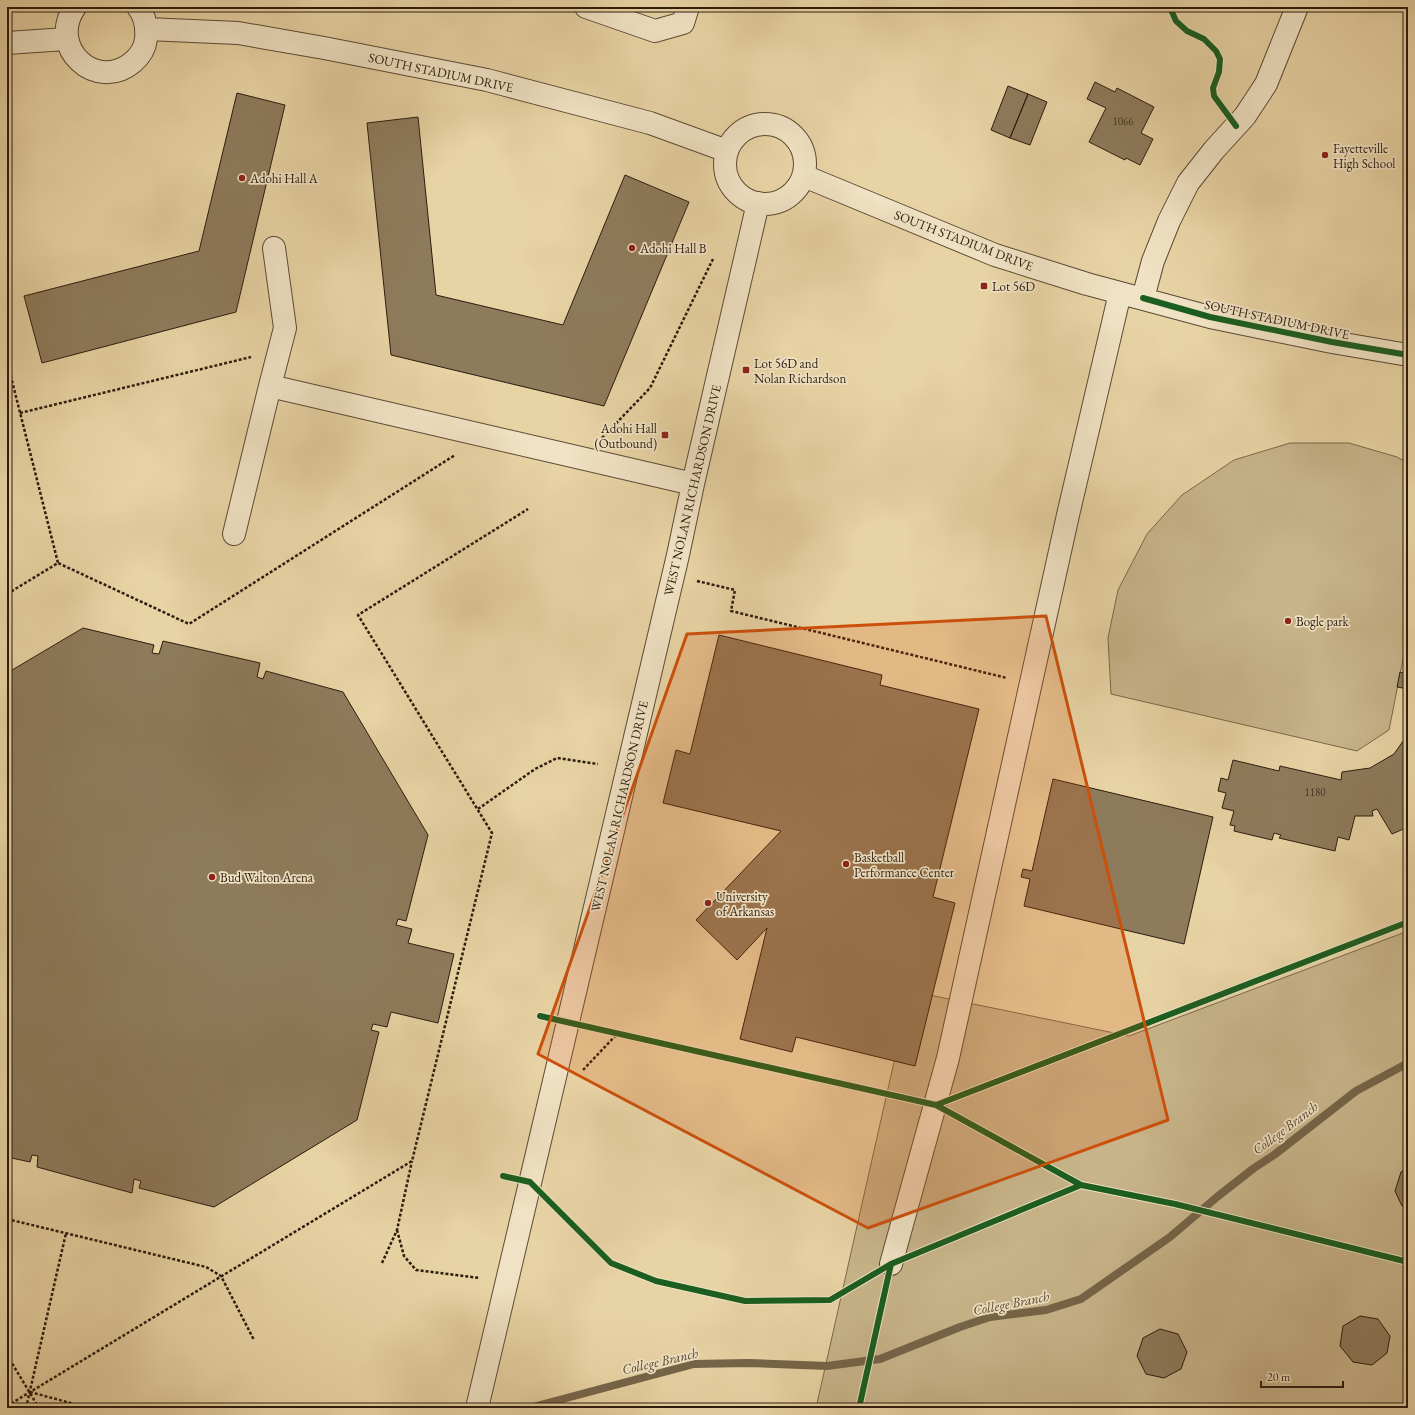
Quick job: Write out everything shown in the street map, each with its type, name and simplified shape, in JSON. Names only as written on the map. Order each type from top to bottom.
[{"type":"street","points":[[74,7],[67,25],[66,39],[72,54],[83,65],[97,71],[112,72],[127,67],[138,58],[146,44],[147,29],[141,11],[138,7]]},
{"type":"street","points":[[586,7],[654,31],[683,23],[688,7]]},
{"type":"street","points":[[1142,298],[1153,261],[1169,221],[1188,183],[1214,150],[1245,116],[1266,84],[1297,7]]},
{"type":"street","name":"SOUTH STADIUM DRIVE","points":[[147,29],[238,34],[324,48],[487,80],[650,123],[727,151]]},
{"type":"street","points":[[7,43],[66,39]]},
{"type":"street","points":[[769,123],[786,129],[799,141],[805,158],[804,176],[797,188],[786,198],[772,203],[758,203],[745,198],[734,189],[728,176],[725,162],[727,151],[736,136],[751,126],[769,123]]},
{"type":"street","name":"SOUTH STADIUM DRIVE","points":[[804,176],[995,255],[1087,284],[1210,317],[1332,342],[1408,355]]},
{"type":"street","name":"WEST NOLAN RICHARDSON DRIVE","points":[[477,1408],[674,571],[758,203]]},
{"type":"street","points":[[234,534],[285,328],[274,248]]},
{"type":"street","points":[[891,1264],[948,1058],[1068,515],[1120,292]]},
{"type":"street","points":[[270,386],[693,484]]},
{"type":"path","points":[[583,458],[650,388],[713,259]]},
{"type":"path","points":[[20,413],[279,350]]},
{"type":"path","points":[[7,361],[58,563]]},
{"type":"path","points":[[382,1263],[397,1230],[412,1161],[492,833],[358,615],[528,509]]},
{"type":"path","points":[[690,580],[735,590],[731,611],[1031,684]]},
{"type":"path","points":[[478,809],[535,769],[557,758],[598,764]]},
{"type":"path","points":[[582,1071],[618,1033]]},
{"type":"path","points":[[7,1406],[412,1161]]},
{"type":"path","points":[[7,1218],[206,1267],[221,1276],[254,1340]]},
{"type":"path","points":[[397,1230],[404,1256],[416,1270],[480,1278]]},
{"type":"path","points":[[26,1408],[66,1233]]},
{"type":"path","points":[[7,1356],[39,1408]]},
{"type":"path","points":[[29,1392],[89,1408]]},
{"type":"highlighted area","points":[[1046,616],[1168,1120],[868,1228],[538,1054],[687,634]]},
{"type":"shaded area","points":[[1290,443],[1349,443],[1397,457],[1408,463],[1408,634],[1389,730],[1357,751],[1111,694],[1108,638],[1118,590],[1147,534],[1182,495],[1234,460]]},
{"type":"shaded area","points":[[1408,931],[1408,1408],[816,1408],[910,991],[1129,1036]]},
{"type":"building","points":[[1095,82],[1115,92],[1117,88],[1154,107],[1141,133],[1153,139],[1140,165],[1126,158],[1125,160],[1089,142],[1106,108],[1087,99]]},
{"type":"building","points":[[1008,86],[1028,94],[1010,138],[991,130]]},
{"type":"building","name":"Adohi Hall A","points":[[237,93],[285,105],[236,312],[42,363],[24,296],[199,251]]},
{"type":"building","points":[[1028,94],[1047,102],[1030,145],[1010,138]]},
{"type":"building","name":"Adohi Hall B","points":[[418,117],[436,295],[563,325],[625,175],[689,202],[604,406],[391,355],[367,123]]},
{"type":"building","name":"Bud Walton Arena","points":[[83,628],[154,645],[152,653],[159,654],[163,641],[260,663],[257,677],[263,679],[266,671],[343,692],[428,835],[406,921],[398,919],[396,925],[412,929],[408,943],[454,954],[438,1023],[391,1012],[387,1027],[373,1024],[371,1030],[379,1032],[357,1120],[214,1207],[139,1188],[141,1181],[134,1179],[132,1193],[37,1167],[38,1156],[32,1155],[30,1162],[7,1157],[7,673]]},
{"type":"building","name":"Basketball Performance Center","points":[[719,635],[882,675],[880,685],[979,709],[933,897],[955,903],[915,1066],[796,1037],[792,1052],[740,1039],[767,928],[737,960],[696,920],[781,831],[663,803],[676,750],[690,754]]},
{"type":"building","points":[[1408,663],[1408,689],[1397,687],[1400,672],[1406,674]]},
{"type":"building","points":[[1408,734],[1408,827],[1392,834],[1377,809],[1372,811],[1373,816],[1355,816],[1349,840],[1338,837],[1335,851],[1279,838],[1281,835],[1274,833],[1272,840],[1234,831],[1235,826],[1230,825],[1234,811],[1222,808],[1226,793],[1218,791],[1221,778],[1228,780],[1233,760],[1279,771],[1280,766],[1341,780],[1342,772],[1370,768],[1394,754]]},
{"type":"building","points":[[1053,779],[1213,817],[1184,944],[1024,906],[1030,879],[1021,877],[1023,869],[1032,871]]},
{"type":"building","points":[[1408,1167],[1408,1207],[1402,1206],[1395,1191],[1401,1172]]},
{"type":"building","points":[[1360,1316],[1378,1319],[1390,1336],[1387,1353],[1372,1365],[1353,1362],[1340,1346],[1343,1326]]},
{"type":"building","points":[[1160,1329],[1178,1334],[1187,1352],[1181,1369],[1164,1378],[1146,1374],[1137,1356],[1143,1338]]},
{"type":"building","points":[[1216,1404],[1234,1404],[1239,1408],[1213,1408]]},
{"type":"building","points":[[1355,1404],[1371,1408],[1348,1408]]},
{"type":"waterway","name":"College Branch","points":[[529,1408],[694,1364],[749,1363],[827,1366],[880,1359],[960,1327],[990,1317],[1046,1310],[1081,1299],[1170,1237],[1217,1197],[1356,1091],[1408,1063]]},
{"type":"cycle path","points":[[1168,7],[1176,21],[1187,31],[1204,39],[1216,51],[1220,59],[1219,72],[1213,88],[1214,96],[1236,126]]},
{"type":"cycle path","points":[[1143,298],[1210,317],[1332,342],[1408,355]]},
{"type":"cycle path","points":[[540,1016],[936,1105],[1408,922]]},
{"type":"cycle path","points":[[936,1105],[1081,1185]]},
{"type":"cycle path","points":[[503,1176],[530,1182],[611,1263],[656,1281],[745,1301],[830,1300],[891,1264],[1081,1185],[1175,1204],[1408,1262]]},
{"type":"cycle path","points":[[859,1408],[891,1264]]},
{"type":"place","name":"Fayetteville High School","points":[[1325,155]]},
{"type":"place","name":"Adohi Hall A","points":[[242,178]]},
{"type":"place","name":"Adohi Hall B","points":[[632,248]]},
{"type":"place","name":"Lot 56D","points":[[984,286]]},
{"type":"place","name":"Lot 56D and Nolan Richardson","points":[[746,370]]},
{"type":"place","name":"Adohi Hall (Outbound)","points":[[665,435]]},
{"type":"place","name":"Bogle park","points":[[1288,621]]},
{"type":"place","name":"Basketball Performance Center","points":[[846,864]]},
{"type":"place","name":"Bud Walton Arena","points":[[212,877]]},
{"type":"place","name":"University of Arkansas","points":[[708,903]]}]
